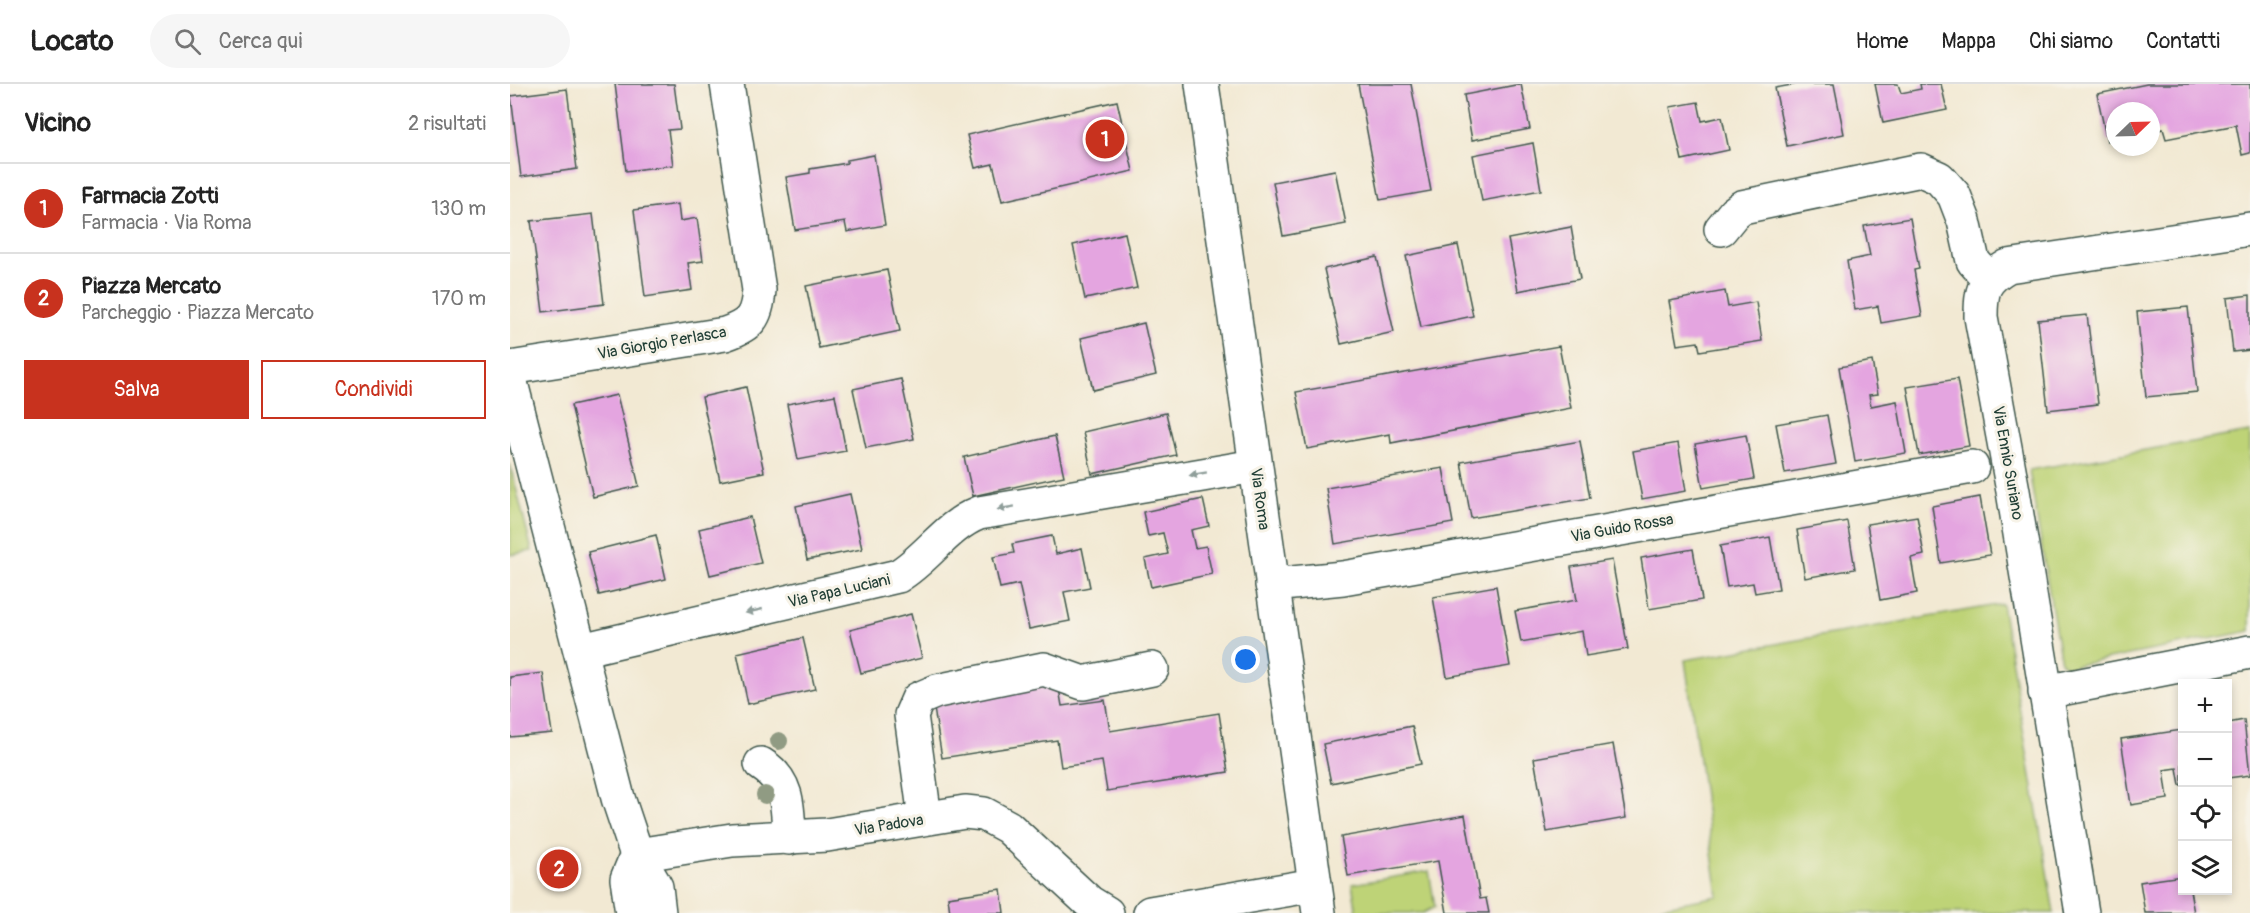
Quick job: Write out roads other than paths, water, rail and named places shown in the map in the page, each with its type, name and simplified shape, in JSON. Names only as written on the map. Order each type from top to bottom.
[{"type":"street","name":"Via Giorgio Perlasca","points":[[510,368],[725,334],[751,321],[758,307],[759,290],[727,84]]},
{"type":"street","name":"Via Roma","points":[[1202,84],[1317,899]]},
{"type":"street","points":[[1721,229],[1742,207],[1921,170],[1939,178],[1954,195],[1964,221],[1973,261],[1989,279],[2008,266],[2250,229]]},
{"type":"street","name":"Via Ennio Suriano","points":[[1989,279],[1983,290],[1981,317],[1989,353],[2082,913]]},
{"type":"street","points":[[510,379],[581,650],[609,800],[656,887],[659,913]]},
{"type":"street","name":"Via Papa Luciani","points":[[581,650],[898,576],[912,568],[956,524],[979,513],[1256,466]]},
{"type":"street","name":"Via Guido Rossa","points":[[1272,585],[1342,578],[1972,467]]},
{"type":"street","points":[[2045,692],[2250,652]]},
{"type":"street","points":[[923,803],[911,715],[918,699],[937,691],[1044,669],[1083,682],[1152,669]]},
{"type":"street","points":[[761,764],[773,771],[783,786],[789,837]]},
{"type":"street","name":"Via Padova","points":[[637,855],[732,840],[827,835],[965,812],[984,814],[1008,827],[1092,909]]},
{"type":"street","points":[[632,913],[627,879],[637,855]]},
{"type":"street","points":[[1166,903],[1317,899]]},
{"type":"place","name":"Farmacia Zotti","points":[[1105,139]]},
{"type":"place","name":"Piazza Mercato","points":[[559,869]]}]
